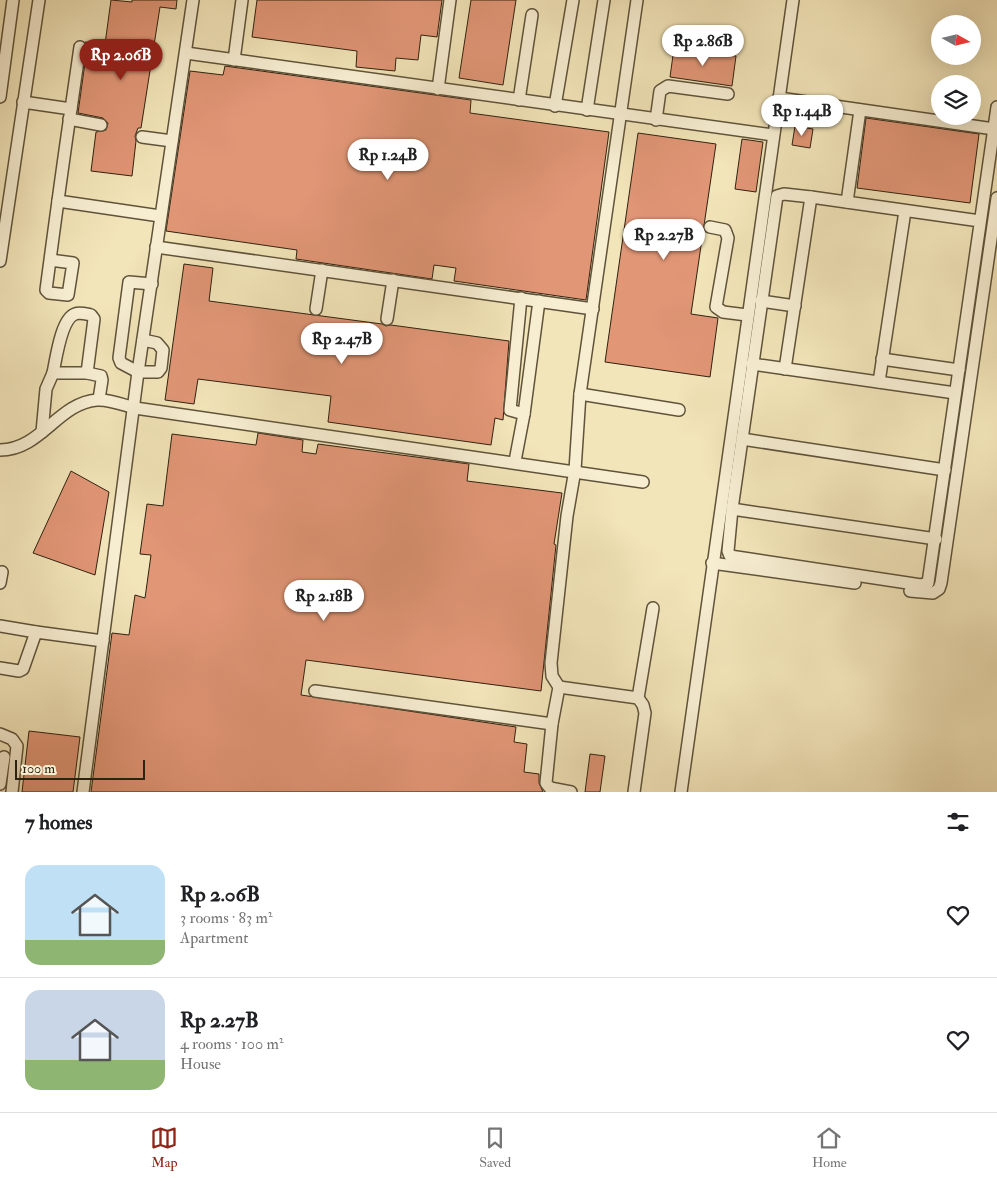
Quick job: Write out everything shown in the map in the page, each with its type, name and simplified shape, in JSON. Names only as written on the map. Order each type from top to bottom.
[{"type":"street","points":[[0,96],[13,0]]},
{"type":"street","points":[[0,261],[39,0]]},
{"type":"street","points":[[83,792],[135,408],[138,372],[193,0]]},
{"type":"street","points":[[234,60],[242,0]]},
{"type":"street","points":[[438,89],[450,0]]},
{"type":"street","points":[[555,106],[573,0]]},
{"type":"street","points":[[587,110],[604,0]]},
{"type":"street","points":[[570,792],[550,788],[546,783],[552,724],[559,686],[552,676],[552,663],[567,516],[574,470],[580,394],[637,0]]},
{"type":"street","points":[[681,792],[747,314],[793,0]]},
{"type":"street","points":[[519,100],[532,14]]},
{"type":"street","points":[[50,260],[80,47]]},
{"type":"street","points":[[186,53],[773,135]]},
{"type":"street","points":[[656,120],[660,92],[668,86],[728,94]]},
{"type":"street","points":[[779,98],[994,129]]},
{"type":"street","points":[[23,102],[70,114],[101,125]]},
{"type":"street","points":[[980,222],[811,197],[784,194],[777,196],[732,509],[728,550],[732,557],[921,585],[928,583],[930,580],[980,222],[992,170],[997,107]]},
{"type":"street","points":[[847,202],[860,110]]},
{"type":"street","points":[[142,137],[172,141]]},
{"type":"street","points":[[785,369],[811,197]]},
{"type":"street","points":[[712,563],[926,593],[933,593],[939,589],[997,198]]},
{"type":"street","points":[[58,201],[160,216]]},
{"type":"street","points":[[879,382],[905,211]]},
{"type":"street","points":[[710,227],[725,230],[728,238],[716,307],[718,311],[747,314]]},
{"type":"street","points":[[156,246],[593,309]]},
{"type":"street","points":[[316,309],[322,270]]},
{"type":"street","points":[[387,319],[393,280]]},
{"type":"street","points":[[143,340],[160,345],[163,350],[163,361],[158,372],[138,372],[119,361],[128,284],[132,281],[152,284]]},
{"type":"street","points":[[521,298],[510,410],[524,414]]},
{"type":"street","points":[[515,461],[524,414],[539,301]]},
{"type":"street","points":[[761,301],[795,306]]},
{"type":"street","points":[[42,432],[46,389],[53,373],[66,322],[74,314],[91,315],[94,319],[87,374]]},
{"type":"street","points":[[882,359],[959,370]]},
{"type":"street","points":[[752,364],[955,394]]},
{"type":"street","points":[[53,373],[87,374],[102,378],[99,400]]},
{"type":"street","points":[[580,394],[679,410]]},
{"type":"street","points":[[0,450],[24,446],[68,412],[90,401],[99,400],[135,408],[515,461],[643,482]]},
{"type":"street","points":[[742,440],[945,470]]},
{"type":"street","points":[[732,509],[936,538]]},
{"type":"street","points":[[634,792],[645,713],[643,705],[638,698],[653,608]]},
{"type":"street","points":[[0,626],[103,641]]},
{"type":"street","points":[[0,668],[19,671],[24,669],[36,632]]},
{"type":"street","points":[[559,686],[638,698]]},
{"type":"street","points":[[315,691],[552,724]]},
{"type":"street","points":[[0,734],[14,741],[17,746],[12,792]]},
{"type":"street","points":[[0,784],[2,757],[17,758]]},
{"type":"building","points":[[111,0],[132,2],[132,0],[177,0],[176,9],[160,7],[141,128],[138,128],[135,136],[132,176],[91,171],[96,132],[106,130],[108,123],[103,118],[78,113],[87,48],[85,42],[105,44]]},
{"type":"building","points":[[257,0],[442,0],[437,37],[421,35],[418,60],[396,58],[395,71],[356,67],[357,51],[252,37]]},
{"type":"building","points":[[471,0],[516,0],[503,85],[459,78]]},
{"type":"building","points":[[674,48],[736,56],[732,86],[670,77]]},
{"type":"building","points":[[225,66],[471,100],[470,113],[609,132],[586,300],[454,281],[456,268],[434,265],[432,279],[296,259],[297,250],[166,231],[190,71],[223,75]]},
{"type":"building","points":[[866,118],[979,134],[970,203],[857,188]]},
{"type":"building","points":[[795,126],[813,129],[810,148],[792,145]]},
{"type":"building","points":[[638,133],[716,144],[691,314],[718,318],[710,377],[605,362]]},
{"type":"building","points":[[742,139],[763,142],[756,192],[735,189]]},
{"type":"building","points":[[184,264],[213,268],[209,301],[509,341],[503,420],[495,418],[491,445],[328,422],[331,396],[198,379],[194,404],[165,400]]},
{"type":"building","points":[[258,433],[303,440],[302,452],[316,454],[318,444],[469,464],[467,481],[562,493],[554,544],[556,545],[541,691],[306,660],[301,695],[516,727],[514,742],[527,744],[524,772],[539,774],[539,783],[543,792],[91,792],[112,633],[129,635],[135,595],[145,598],[151,555],[140,554],[147,504],[163,506],[172,434],[256,445]]},
{"type":"building","points":[[71,471],[109,492],[95,575],[33,553]]},
{"type":"building","points":[[29,731],[80,737],[73,792],[22,792]]},
{"type":"building","points":[[590,754],[605,756],[600,792],[585,792]]}]
